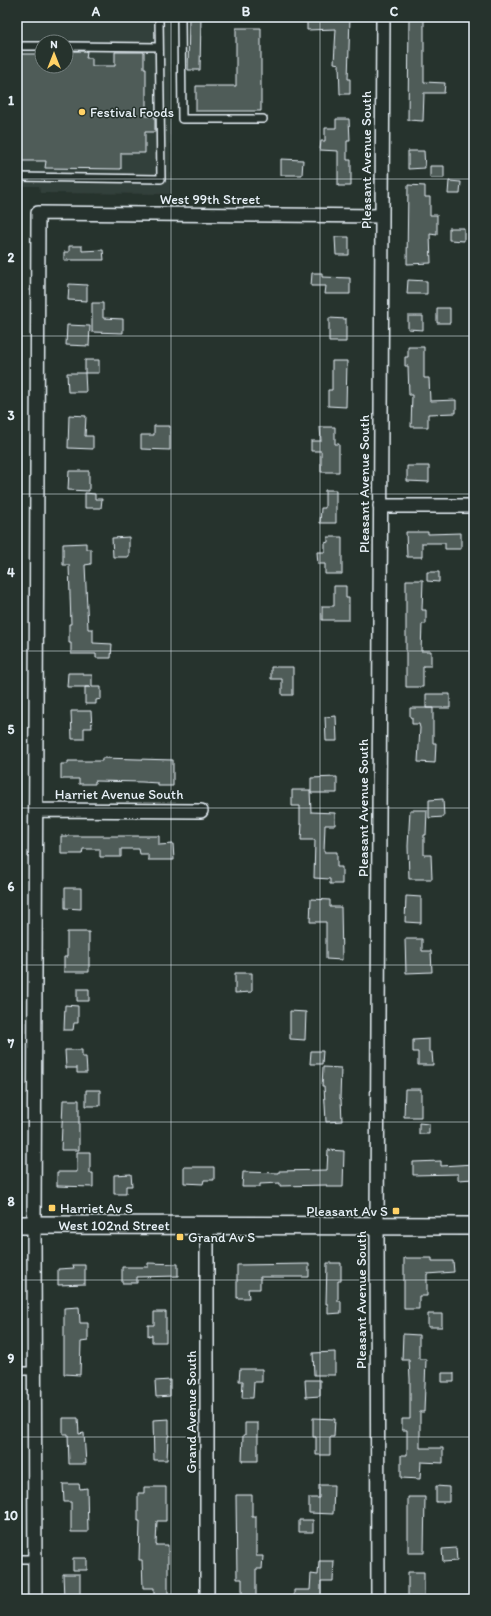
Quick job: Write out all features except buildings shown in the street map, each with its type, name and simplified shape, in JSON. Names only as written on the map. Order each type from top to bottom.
[{"type":"street","name":"Pleasant Avenue South","points":[[378,1599],[377,1226],[383,17]]},
{"type":"street","name":"West 99th Street","points":[[38,213],[382,216]]},
{"type":"street","name":"Harriet Avenue South","points":[[35,1599],[34,1371],[25,1225],[36,810],[38,213]]},
{"type":"street","points":[[380,506],[474,506]]},
{"type":"street","name":"Harriet Avenue South","points":[[36,810],[201,810]]},
{"type":"street","name":"West 102nd Street","points":[[25,1225],[474,1226]]},
{"type":"street","name":"Grand Avenue South","points":[[206,1599],[207,1226]]},
{"type":"lane","points":[[17,177],[161,179],[159,17]]},
{"type":"lane","points":[[181,17],[182,119],[263,119]]},
{"type":"lane","points":[[17,46],[34,46]]},
{"type":"lane","points":[[74,46],[159,47]]},
{"type":"lane","points":[[17,1371],[34,1371]]},
{"type":"lane","points":[[17,1559],[35,1559]]},
{"type":"shaded area","points":[[17,17],[171,17],[170,194],[40,193],[39,186],[17,186]]},
{"type":"place","name":"Festival Foods","points":[[82,112]]},
{"type":"place","name":"Harriet Av S","points":[[52,1208]]},
{"type":"place","name":"Pleasant Av S","points":[[396,1211]]},
{"type":"place","name":"Grand Av S","points":[[180,1237]]}]
